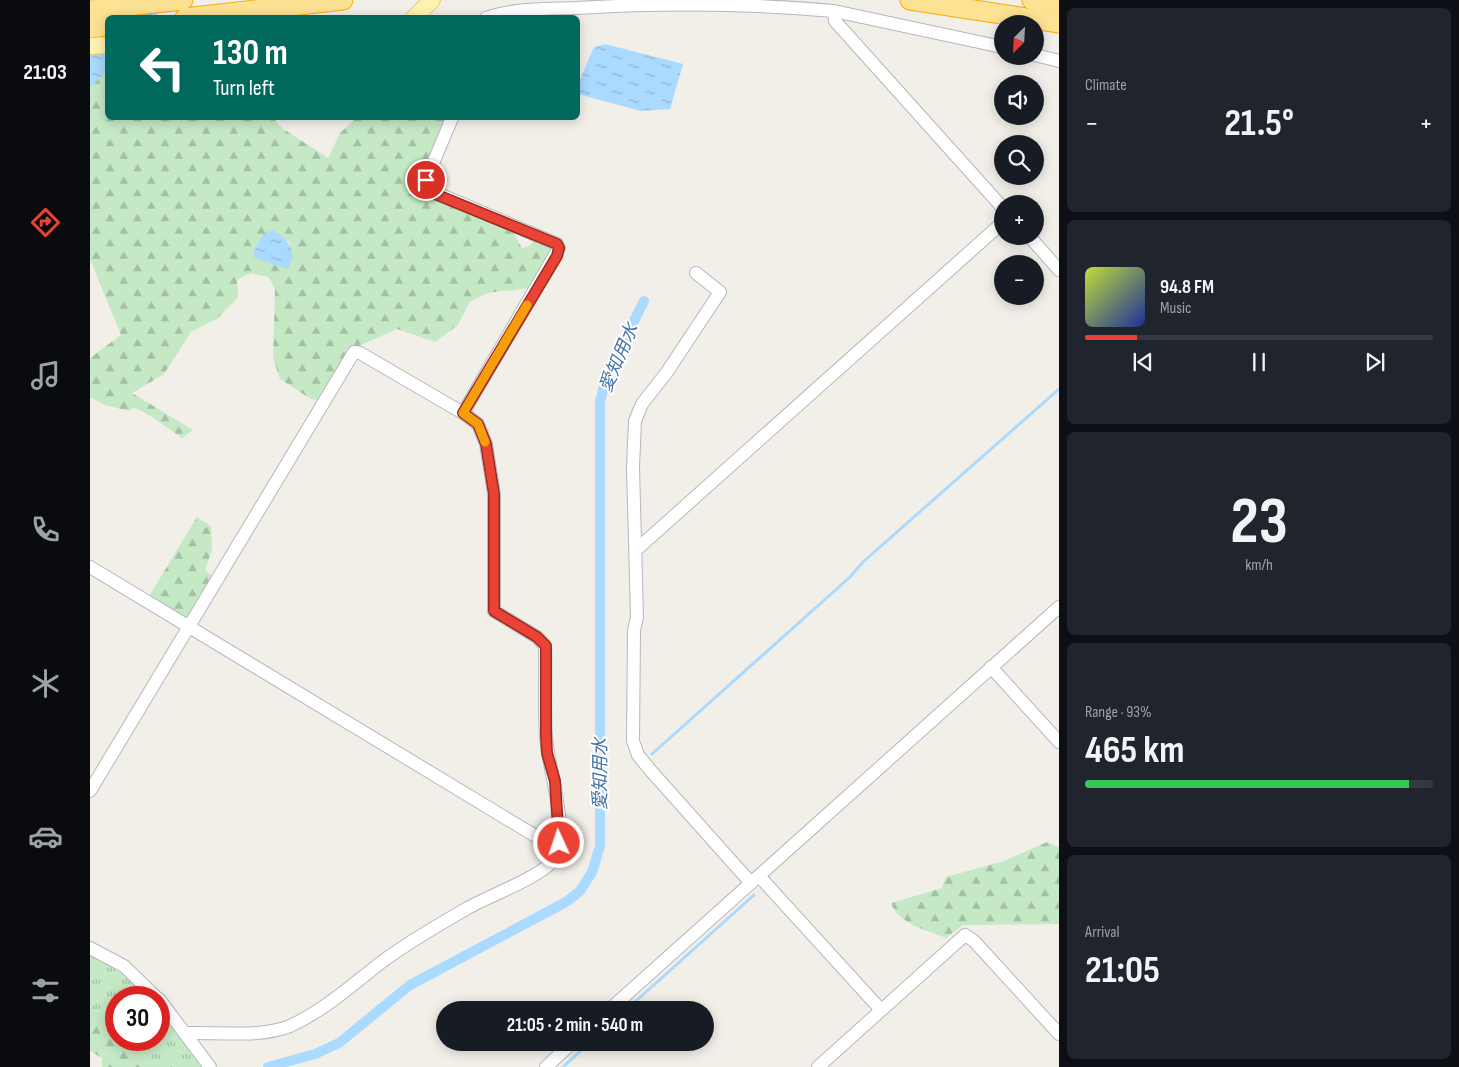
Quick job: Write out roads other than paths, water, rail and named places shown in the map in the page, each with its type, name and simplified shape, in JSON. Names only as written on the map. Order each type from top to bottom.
[{"type":"highway","points":[[90,10],[183,0]]},
{"type":"highway","points":[[187,13],[343,0]]},
{"type":"highway","points":[[910,0],[1059,23]]},
{"type":"highway","points":[[1032,0],[1059,4]]},
{"type":"highway","points":[[90,28],[105,26]]},
{"type":"main road","points":[[90,46],[105,44]]},
{"type":"street","points":[[505,15],[639,5],[726,5],[834,11],[994,46]]},
{"type":"street","points":[[834,11],[835,21],[994,198]]},
{"type":"street","points":[[1044,57],[1059,61]]},
{"type":"street","points":[[451,120],[426,180],[427,189],[557,244],[559,248],[557,256],[463,413]]},
{"type":"street","points":[[636,550],[994,230]]},
{"type":"street","points":[[1037,245],[1059,270]]},
{"type":"street","points":[[696,273],[720,292],[667,372],[642,404],[635,421],[633,467],[636,550],[633,741],[637,753],[755,879],[882,1010]]},
{"type":"street","points":[[90,791],[354,352],[360,353],[463,413],[478,424],[486,444],[494,494],[494,611],[537,637],[546,646],[547,753],[555,781],[560,836],[554,858],[538,872],[468,908],[410,942],[333,1000],[290,1026],[262,1033],[186,1033]]},
{"type":"street","points":[[90,567],[188,628],[557,849]]},
{"type":"street","points":[[619,1001],[1059,607]]},
{"type":"street","points":[[991,668],[1059,742]]},
{"type":"street","points":[[818,1067],[966,935],[1059,1034]]},
{"type":"street","points":[[90,948],[124,966],[145,986]]},
{"type":"street","points":[[170,1013],[210,1067]]},
{"type":"street","points":[[546,1067],[563,1051]]},
{"type":"water","points":[[167,0],[157,15],[105,15],[105,72],[90,88],[90,14]]},
{"type":"water","points":[[605,44],[683,64],[670,109],[641,111],[580,95],[580,79],[594,47]]},
{"type":"water","points":[[273,230],[287,241],[292,251],[291,262],[288,268],[253,257],[254,250],[264,233]]},
{"type":"waterway","name":"愛知用水","points":[[268,1067],[315,1054],[339,1043],[410,985],[566,902],[580,891],[592,872],[600,846],[600,402],[607,375],[644,301]]},
{"type":"waterway","points":[[652,754],[850,577],[863,562],[1059,389]]},
{"type":"waterway","points":[[636,1001],[754,895]]},
{"type":"waterway","points":[[563,1067],[580,1051]]}]
